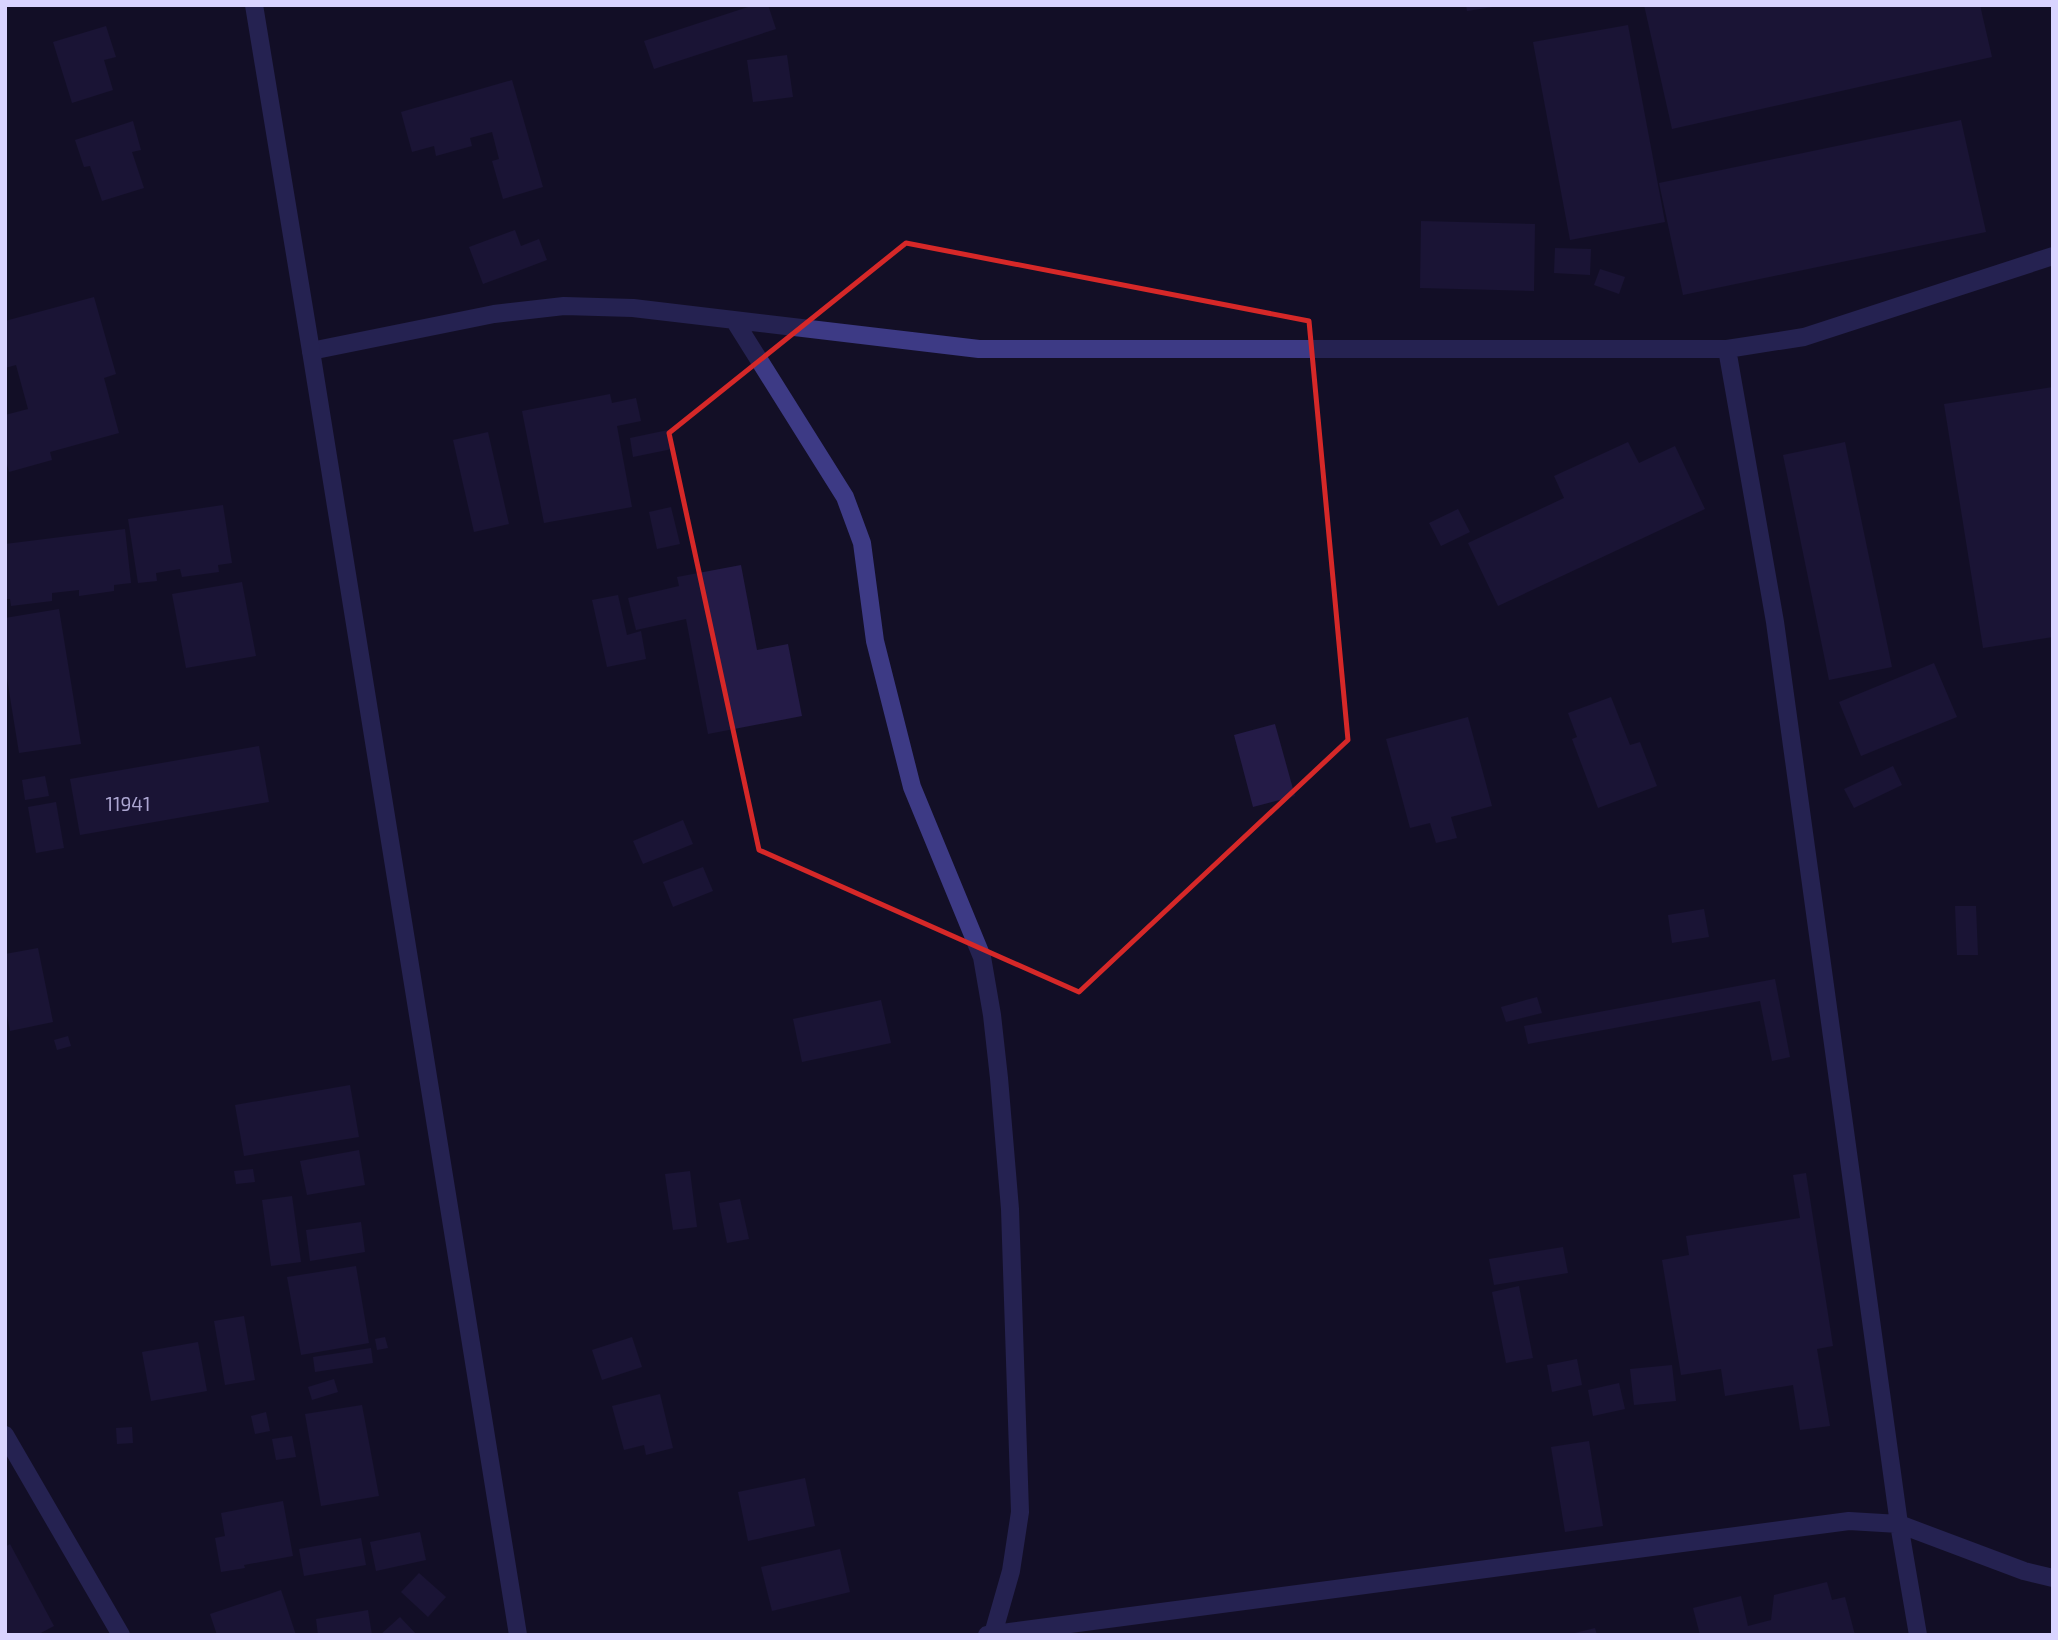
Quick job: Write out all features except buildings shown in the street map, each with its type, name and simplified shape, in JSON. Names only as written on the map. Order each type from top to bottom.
[{"type":"street","points":[[254,5],[518,1635]]},
{"type":"street","points":[[311,351],[494,314],[565,306],[633,307],[979,349],[1727,349],[1804,337],[2053,256]]},
{"type":"street","points":[[734,320],[845,497],[862,543],[875,642],[912,787],[982,957],[993,1028],[1010,1209],[1020,1512],[1011,1571],[993,1634]]},
{"type":"street","points":[[1727,349],[1775,622],[1899,1524],[1919,1635]]},
{"type":"street","points":[[5,1435],[121,1635]]},
{"type":"street","points":[[987,1635],[1849,1521],[1899,1524],[2024,1571],[2053,1578]]},
{"type":"highlighted area","points":[[906,243],[1309,321],[1348,740],[1079,992],[759,850],[669,433]]}]
